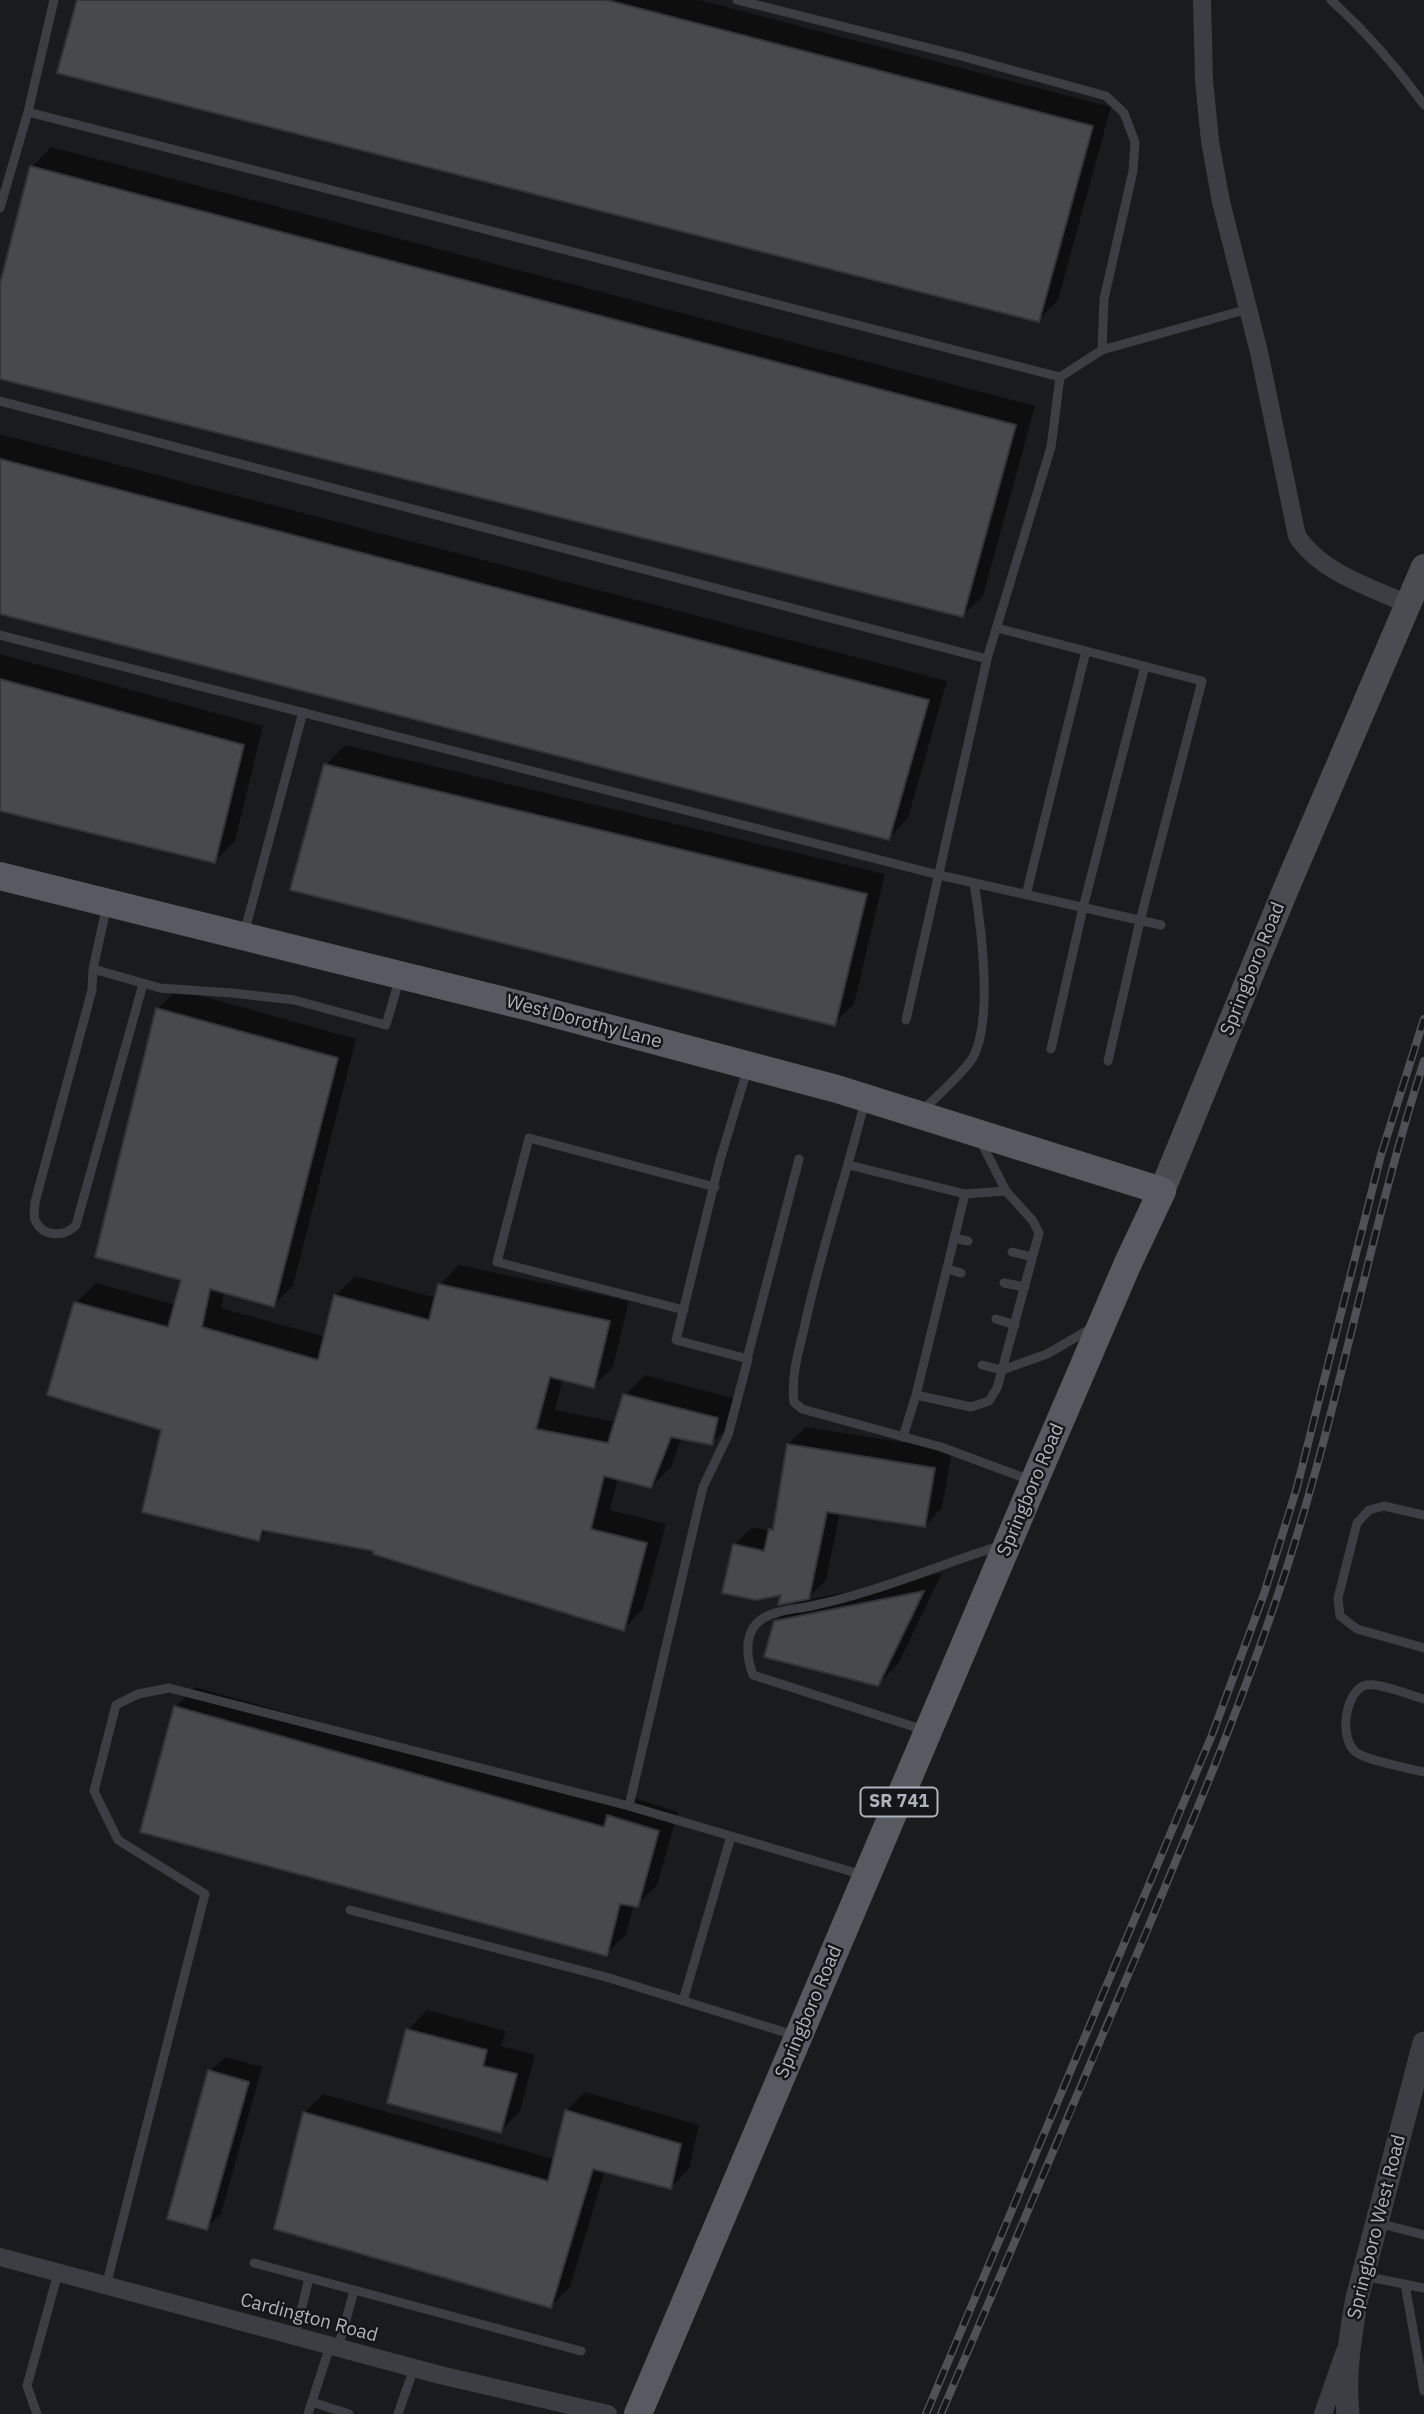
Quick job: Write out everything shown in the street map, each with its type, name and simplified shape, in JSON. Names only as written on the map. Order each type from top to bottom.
[{"type":"main road","name":"Springboro Road","points":[[638,2414],[1035,1481],[1162,1191],[1285,891],[1424,567]]},
{"type":"main road","name":"West Dorothy Lane","points":[[0,876],[400,975],[748,1066],[920,1114],[1162,1191]]},
{"type":"street","points":[[1202,0],[1210,141],[1221,202],[1248,309],[1297,536],[1306,550],[1323,564],[1409,605]]},
{"type":"street","name":"Springboro West Road","points":[[1348,2414],[1346,2374],[1349,2341],[1363,2275],[1424,2043]]},
{"type":"street","name":"Cardington Road","points":[[0,2257],[414,2368],[608,2414]]},
{"type":"street","points":[[1323,2414],[1349,2341]]},
{"type":"lane","points":[[0,208],[28,112],[54,0]]},
{"type":"lane","points":[[737,0],[1107,96],[1124,113],[1135,142],[1133,172],[1104,299],[1102,350]]},
{"type":"lane","points":[[1331,0],[1364,31],[1424,104]]},
{"type":"lane","points":[[28,112],[1060,377],[1102,350],[1248,309]]},
{"type":"lane","points":[[906,1020],[987,659],[1051,447],[1060,377]]},
{"type":"lane","points":[[0,401],[987,659]]},
{"type":"lane","points":[[996,628],[1202,681],[1140,920],[1108,1061]]},
{"type":"lane","points":[[0,635],[939,875],[1161,925]]},
{"type":"lane","points":[[1026,895],[1086,651]]},
{"type":"lane","points":[[1051,1049],[1083,908],[1145,666]]},
{"type":"lane","points":[[243,936],[303,712]]},
{"type":"lane","points":[[920,1114],[972,1058],[982,1026],[982,937],[974,883]]},
{"type":"lane","points":[[108,902],[93,970],[92,990],[35,1202],[34,1219],[51,1233],[62,1235],[76,1226],[143,984]]},
{"type":"lane","points":[[93,970],[160,988],[294,1000],[386,1026],[400,975]]},
{"type":"lane","points":[[747,1359],[676,1340],[720,1160],[748,1066]]},
{"type":"lane","points":[[866,1098],[811,1293],[792,1383],[794,1402],[802,1409],[941,1447],[1035,1481]]},
{"type":"lane","points":[[916,1395],[971,1407],[989,1401],[1002,1370],[1038,1233],[1006,1191],[976,1132]]},
{"type":"lane","points":[[684,1310],[497,1262],[529,1138],[715,1187]]},
{"type":"lane","points":[[629,1806],[703,1487],[728,1435],[799,1158]]},
{"type":"lane","points":[[849,1165],[965,1195],[1006,1191]]},
{"type":"lane","points":[[903,1437],[916,1395],[965,1195]]},
{"type":"lane","points":[[954,1238],[968,1241]]},
{"type":"lane","points":[[1012,1252],[1032,1257]]},
{"type":"lane","points":[[947,1269],[961,1273]]},
{"type":"lane","points":[[1004,1283],[1025,1287]]},
{"type":"lane","points":[[938,1305],[949,1308]]},
{"type":"lane","points":[[996,1319],[1015,1325]]},
{"type":"lane","points":[[982,1365],[1002,1370],[1047,1354],[1104,1321]]},
{"type":"lane","points":[[927,1351],[938,1354]]},
{"type":"lane","points":[[1424,1515],[1384,1506],[1369,1510],[1357,1523],[1338,1598],[1340,1616],[1357,1629],[1424,1648]]},
{"type":"lane","points":[[929,1732],[753,1675],[747,1659],[754,1626],[767,1615],[838,1601],[1009,1543]]},
{"type":"lane","points":[[1424,1699],[1369,1684],[1359,1687],[1351,1698],[1345,1728],[1347,1743],[1358,1754],[1424,1773]]},
{"type":"lane","points":[[106,2286],[205,1894],[118,1840],[94,1791],[116,1705],[138,1694],[169,1688],[629,1806],[867,1876]]},
{"type":"lane","points":[[683,2001],[731,1836]]},
{"type":"lane","points":[[350,1910],[606,1977],[798,2036]]},
{"type":"lane","points":[[1377,2223],[1424,2235]]},
{"type":"lane","points":[[254,2263],[581,2351]]},
{"type":"lane","points":[[37,2414],[27,2386],[58,2273]]},
{"type":"lane","points":[[1363,2275],[1424,2288]]},
{"type":"lane","points":[[295,2336],[309,2278]]},
{"type":"lane","points":[[1405,2284],[1419,2337],[1424,2391]]},
{"type":"lane","points":[[308,2414],[354,2291]]},
{"type":"lane","points":[[398,2414],[414,2368]]},
{"type":"lane","points":[[312,2402],[349,2414]]},
{"type":"building","points":[[77,0],[607,0],[1093,126],[1039,322],[57,73]]},
{"type":"building","points":[[30,166],[1016,425],[963,617],[0,379],[0,284]]},
{"type":"building","points":[[0,459],[929,700],[889,840],[0,614]]},
{"type":"building","points":[[0,679],[244,745],[215,863],[0,811]]},
{"type":"building","points":[[324,764],[867,894],[835,1026],[290,890]]},
{"type":"building","points":[[156,1008],[338,1058],[274,1307],[210,1289],[202,1327],[318,1360],[334,1295],[429,1320],[438,1284],[610,1321],[594,1388],[550,1377],[536,1429],[608,1443],[623,1394],[718,1418],[712,1445],[671,1437],[651,1488],[604,1476],[591,1529],[647,1543],[624,1631],[373,1554],[374,1551],[262,1530],[259,1541],[142,1512],[161,1430],[47,1395],[74,1302],[168,1327],[181,1280],[95,1257]]},
{"type":"building","points":[[787,1444],[935,1468],[925,1527],[827,1512],[809,1599],[778,1605],[781,1595],[756,1600],[722,1593],[733,1544],[764,1551],[769,1529],[773,1530]]},
{"type":"building","points":[[924,1591],[878,1686],[764,1657],[774,1621]]},
{"type":"building","points":[[174,1706],[604,1827],[607,1815],[659,1831],[638,1907],[620,1904],[607,1956],[140,1832]]},
{"type":"building","points":[[406,2029],[487,2050],[483,2066],[517,2074],[501,2133],[387,2103]]},
{"type":"building","points":[[208,2070],[249,2082],[207,2230],[167,2219]]},
{"type":"building","points":[[565,2110],[681,2144],[671,2189],[593,2169],[551,2308],[274,2229],[303,2112],[548,2181]]},
{"type":"railway","points":[[926,2414],[1212,1735],[1264,1594],[1297,1487],[1381,1155],[1424,1019]]},
{"type":"railway","points":[[941,2414],[1167,1883],[1256,1656],[1307,1502],[1388,1186],[1424,1061]]}]
